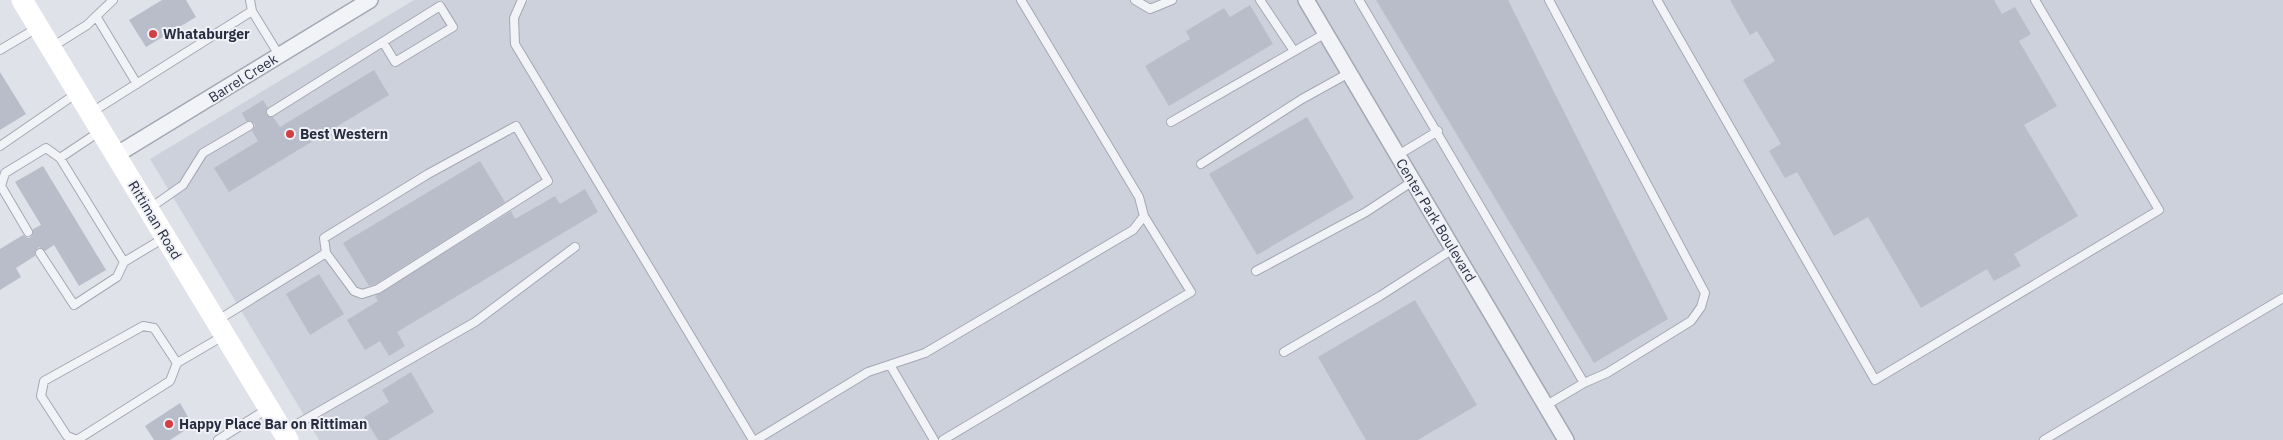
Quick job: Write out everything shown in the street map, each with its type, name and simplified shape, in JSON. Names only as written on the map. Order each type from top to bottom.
[{"type":"main road","name":"Rittiman Road","points":[[22,0],[286,436]]},
{"type":"street","name":"Barrel Creek","points":[[116,155],[370,0]]},
{"type":"street","name":"Center Park Boulevard","points":[[1306,0],[1566,440]]},
{"type":"lane","points":[[51,48],[87,25],[113,0]]},
{"type":"lane","points":[[250,0],[252,11],[279,55]]},
{"type":"lane","points":[[943,440],[1191,292],[1144,216],[1139,197],[1021,0]]},
{"type":"lane","points":[[1135,0],[1150,9],[1172,0]]},
{"type":"lane","points":[[1260,0],[1294,51]]},
{"type":"lane","points":[[1359,0],[1438,131],[1584,383]]},
{"type":"lane","points":[[1545,406],[1584,383],[1607,373],[1691,321],[1700,307],[1705,293],[1549,0]]},
{"type":"lane","points":[[1657,0],[1875,380],[2159,210],[2036,0]]},
{"type":"lane","points":[[518,2],[514,18],[515,44],[755,440],[868,372],[934,348],[1134,230],[1144,216]]},
{"type":"lane","points":[[271,112],[440,6],[453,27],[394,62],[383,42]]},
{"type":"lane","points":[[60,158],[137,84],[252,11]]},
{"type":"lane","points":[[96,16],[137,84]]},
{"type":"lane","points":[[0,50],[38,27]]},
{"type":"lane","points":[[1171,122],[1326,33]]},
{"type":"lane","points":[[1201,164],[1302,99],[1349,73]]},
{"type":"lane","points":[[0,146],[78,93]]},
{"type":"lane","points":[[148,209],[183,185],[203,153],[249,126]]},
{"type":"lane","points":[[516,126],[548,181],[378,289],[362,294],[354,291],[326,253],[324,238],[428,174],[516,126]]},
{"type":"lane","points":[[1398,155],[1438,131]]},
{"type":"lane","points":[[28,232],[1,186],[5,173],[46,148],[60,158],[124,262]]},
{"type":"lane","points":[[1256,271],[1366,212],[1413,181]]},
{"type":"lane","points":[[40,253],[74,305],[117,278],[124,262],[166,237]]},
{"type":"lane","points":[[286,436],[476,322],[575,247]]},
{"type":"lane","points":[[1284,352],[1380,296],[1453,249]]},
{"type":"lane","points":[[177,363],[154,328],[143,326],[44,381],[41,396],[67,436],[77,440],[170,381],[177,363],[221,328],[326,253]]},
{"type":"lane","points":[[2044,440],[2283,298]]},
{"type":"lane","points":[[890,365],[934,440]]},
{"type":"lane","points":[[218,440],[269,408]]},
{"type":"shaded area","points":[[414,0],[517,0],[524,3],[529,0],[2283,0],[2283,440],[319,440],[150,159]]},
{"type":"building","name":"Whataburger","points":[[162,0],[186,0],[196,17],[146,47],[129,20]]},
{"type":"building","points":[[1376,0],[1508,0],[1668,319],[1594,363]]},
{"type":"building","points":[[1730,0],[1994,0],[2002,14],[2015,7],[2031,34],[2019,41],[2057,106],[2024,125],[2078,216],[2014,254],[2021,266],[1994,281],[1987,269],[1921,308],[1868,217],[1834,236],[1797,172],[1785,178],[1769,151],[1781,144],[1743,80],[1775,61],[1757,31],[1750,35]]},
{"type":"building","points":[[1250,5],[1273,44],[1169,106],[1145,66],[1190,39],[1186,31],[1224,8],[1230,17]]},
{"type":"building","name":"Best Western","points":[[374,70],[389,95],[229,192],[214,168],[258,141],[252,131],[255,126],[254,123],[246,121],[242,113],[263,100],[268,108],[266,115],[273,117],[280,127]]},
{"type":"building","points":[[0,72],[26,114],[0,130]]},
{"type":"building","points":[[1307,117],[1354,198],[1257,255],[1209,174]]},
{"type":"building","points":[[480,161],[505,202],[376,284],[369,286],[343,243]]},
{"type":"building","points":[[43,166],[106,270],[79,286],[54,245],[45,251],[39,247],[35,251],[35,256],[16,268],[21,277],[0,290],[0,249],[23,235],[28,238],[31,237],[33,229],[41,225],[15,182]]},
{"type":"building","points":[[585,189],[598,212],[397,332],[405,346],[389,356],[380,341],[365,350],[347,320],[378,301],[375,296],[511,211],[515,219],[555,196],[560,204]]},
{"type":"building","points":[[319,274],[344,314],[310,335],[286,294]]},
{"type":"building","points":[[1415,300],[1477,405],[1418,440],[1366,440],[1318,357]]},
{"type":"building","points":[[411,372],[434,412],[388,440],[378,440],[364,417],[389,402],[382,390]]},
{"type":"building","name":"Happy Place Bar on Rittiman","points":[[180,403],[191,422],[190,427],[170,440],[154,440],[145,426]]},
{"type":"place","name":"Whataburger","points":[[153,34]]},
{"type":"place","name":"Best Western","points":[[290,134]]},
{"type":"place","name":"Happy Place Bar on Rittiman","points":[[169,424]]}]
